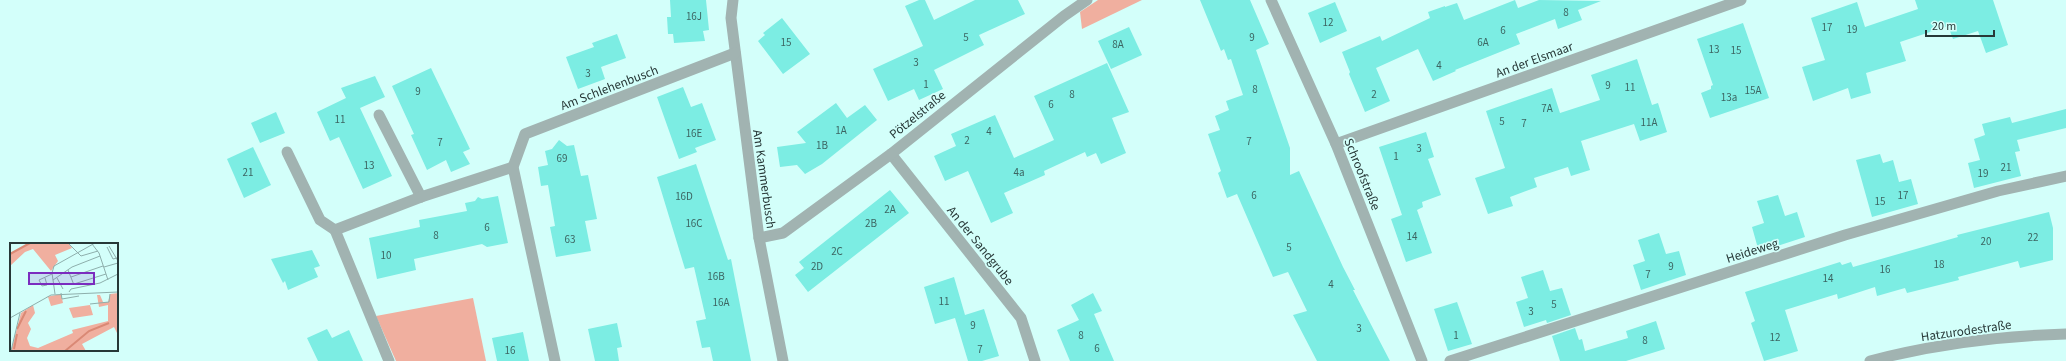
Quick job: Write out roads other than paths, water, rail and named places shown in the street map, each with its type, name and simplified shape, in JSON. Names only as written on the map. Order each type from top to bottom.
[{"type":"street","name":"Am Kammerbusch","points":[[733,0],[731,18],[759,238],[783,361]]},
{"type":"street","name":"Pötzelstraße","points":[[759,238],[783,233],[891,154],[1064,16],[1087,0]]},
{"type":"street","name":"Schroofstraße","points":[[1271,0],[1336,144],[1422,361]]},
{"type":"street","name":"An der Elsmaar","points":[[1336,144],[1741,0]]},
{"type":"street","name":"Am Schlehenbusch","points":[[513,166],[525,134],[735,53]]},
{"type":"street","points":[[379,115],[421,197]]},
{"type":"street","points":[[287,152],[320,220],[335,230],[389,361]]},
{"type":"street","name":"An der Sandgrube","points":[[891,154],[1021,318],[1035,361]]},
{"type":"street","points":[[335,230],[421,197],[513,166],[555,361]]},
{"type":"street","name":"Heideweg","points":[[1450,361],[1845,235],[1998,191],[2066,176]]},
{"type":"street","name":"Hatzurodestraße","points":[[1870,361],[1914,351],[1997,338],[2066,334]]}]
